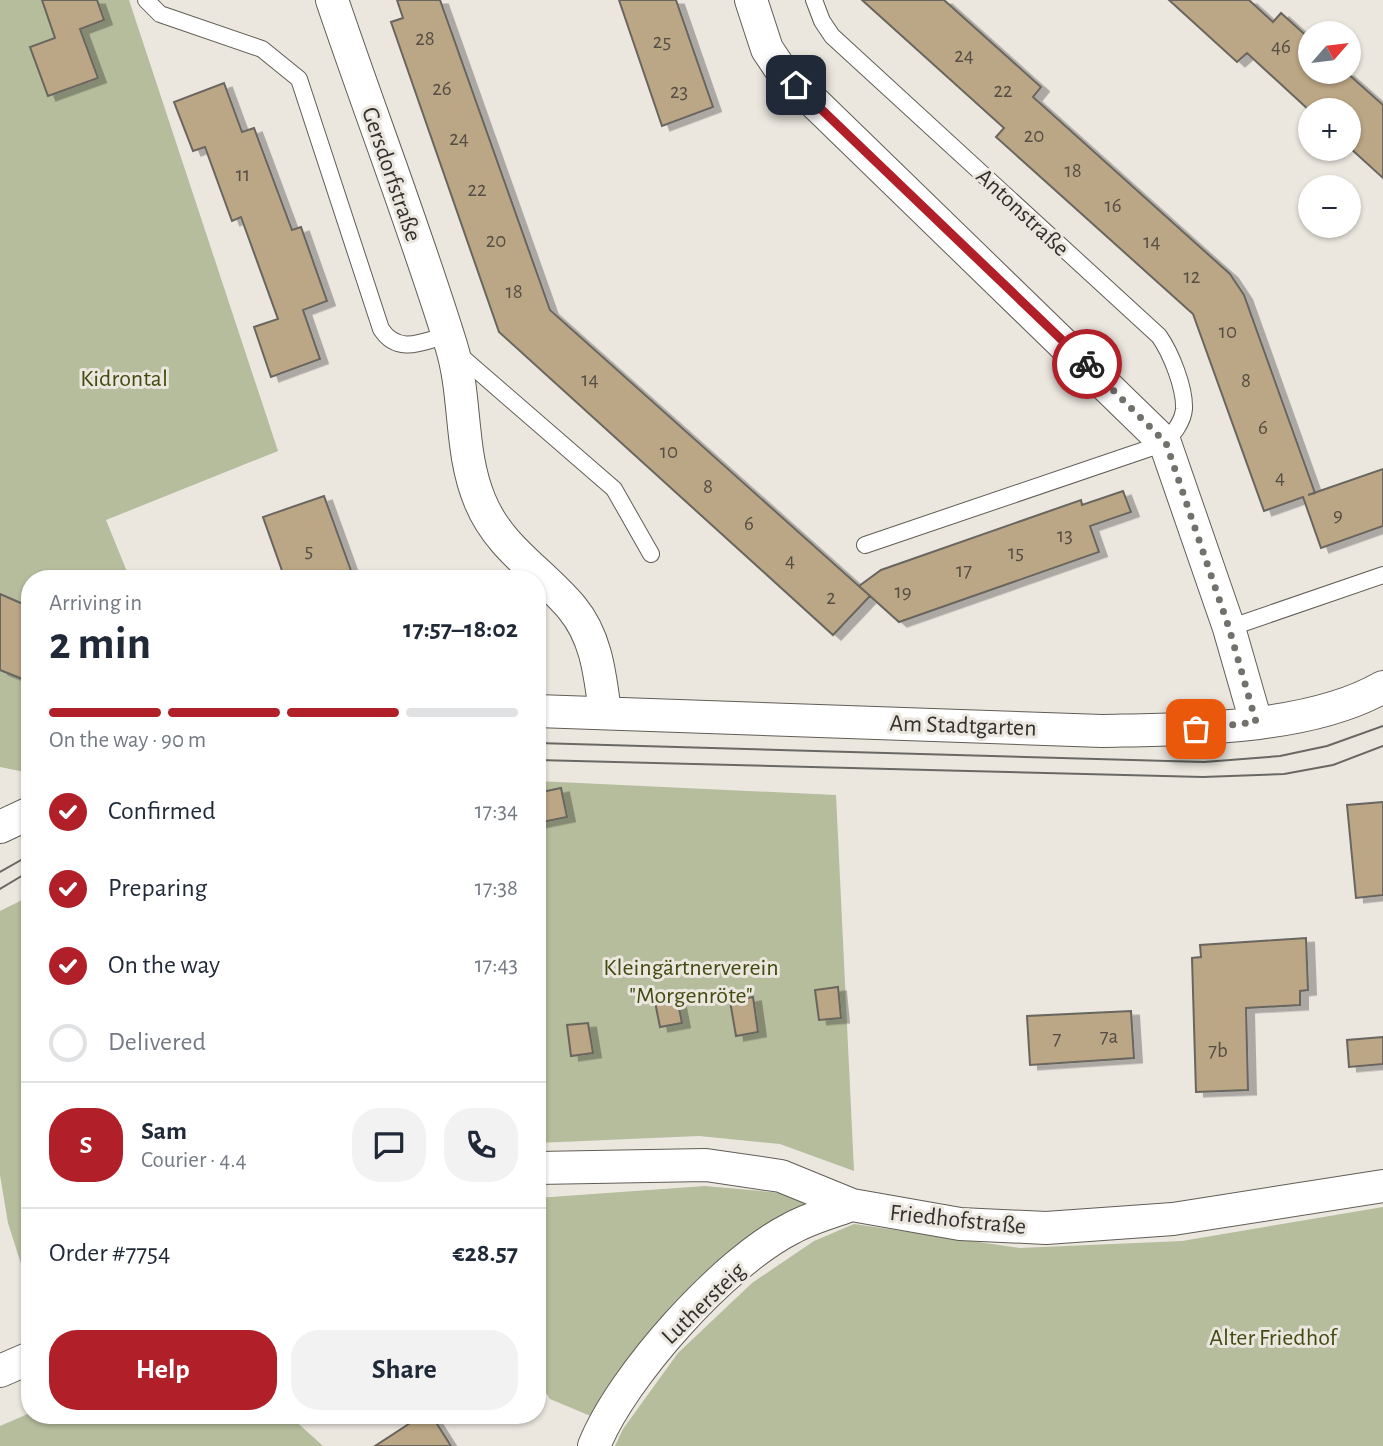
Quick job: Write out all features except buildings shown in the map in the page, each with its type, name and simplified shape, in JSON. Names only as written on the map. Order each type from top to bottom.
[{"type":"street","name":"Gersdorfstraße","points":[[332,0],[450,342],[472,480],[493,527],[532,570]]},
{"type":"street","points":[[751,0],[767,49],[781,70],[1166,443],[1229,628],[1256,722]]},
{"type":"street","name":"Gersdorfstraße","points":[[546,583],[573,609],[598,656],[605,712]]},
{"type":"street","name":"Am Stadtgarten","points":[[546,711],[1102,731],[1196,729],[1256,722],[1326,709],[1368,696],[1383,687]]},
{"type":"street","points":[[0,827],[21,817]]},
{"type":"street","name":"Friedhofstraße","points":[[546,1168],[706,1165],[781,1176],[852,1205],[960,1224],[1046,1228],[1173,1219],[1383,1186]]},
{"type":"street","name":"Luthersteig","points":[[594,1446],[604,1422],[664,1338],[736,1268],[791,1228],[852,1205]]},
{"type":"street","points":[[0,1371],[21,1362]]},
{"type":"lane","points":[[146,0],[160,14],[262,49],[299,79],[381,329],[388,339],[398,345],[410,346],[450,342],[614,489],[651,554]]},
{"type":"lane","name":"Antonstraße","points":[[814,0],[832,36],[1159,336],[1168,352],[1184,411],[1177,430],[1166,443]]},
{"type":"lane","points":[[865,545],[1166,443]]},
{"type":"lane","points":[[1229,628],[1383,575]]},
{"type":"green space","name":"Kidrontal","points":[[0,0],[129,0],[278,451],[106,520],[126,570],[21,570],[21,771],[0,767]]},
{"type":"green space","name":"Kleingärtnerverein \"Morgenröte\"","points":[[546,781],[836,795],[854,1171],[780,1144],[699,1136],[546,1143]]},
{"type":"green space","points":[[21,900],[21,1264],[8,1223],[0,1175],[0,911]]},
{"type":"green space","points":[[705,1186],[782,1193],[835,1204],[788,1223],[600,1420],[550,1399],[546,1393],[546,1197]]},
{"type":"green space","name":"Alter Friedhof","points":[[1383,1207],[1383,1446],[615,1446],[623,1429],[678,1353],[752,1283],[814,1241],[854,1224],[1020,1248],[1182,1241]]},
{"type":"green space","points":[[21,1417],[21,1424],[299,1424],[323,1446],[0,1446],[0,1426]]},
{"type":"tram line","points":[[546,743],[1204,762],[1280,756],[1327,746],[1383,726]]},
{"type":"tram line","points":[[546,760],[1203,777],[1284,774],[1333,765],[1383,746]]},
{"type":"tram line","points":[[0,872],[21,860]]},
{"type":"tram line","points":[[0,889],[21,876]]},
{"type":"way so far","points":[[1087,364],[1166,443],[1229,628],[1256,722],[1196,729]]},
{"type":"route","points":[[796,85],[1087,364]]}]
